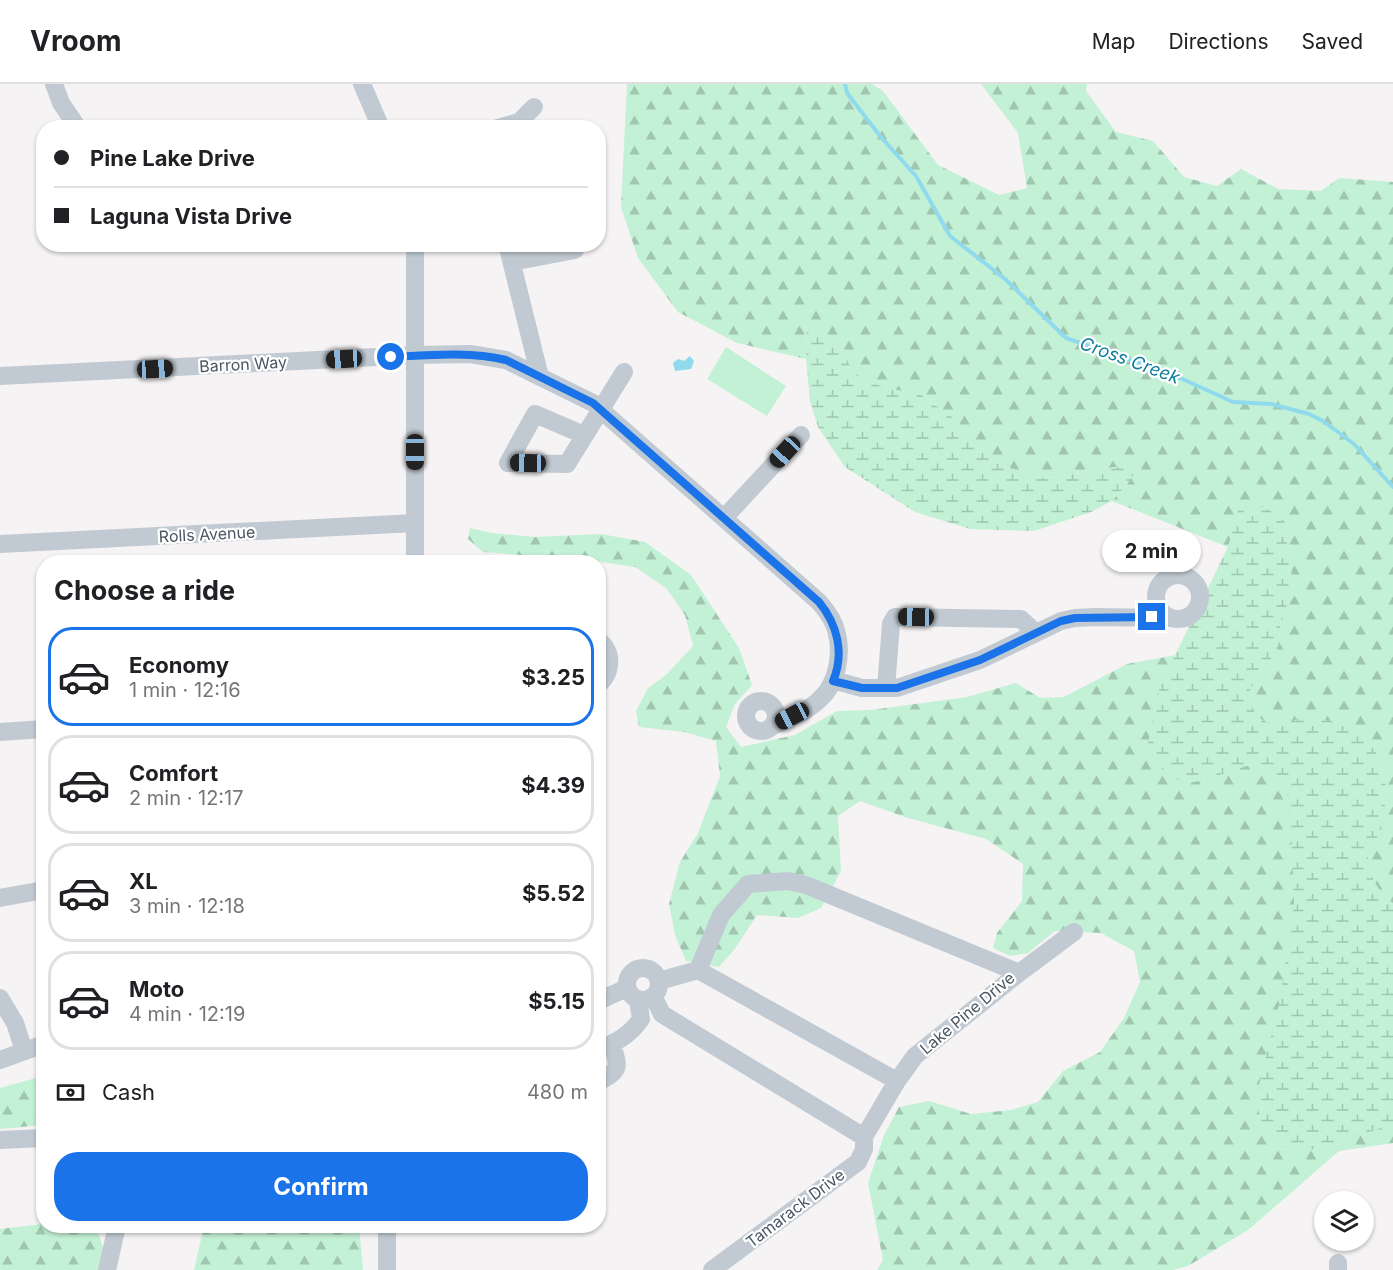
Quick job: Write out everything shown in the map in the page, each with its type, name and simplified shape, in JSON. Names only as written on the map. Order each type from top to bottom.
[{"type":"street","points":[[54,84],[61,103],[73,120]]},
{"type":"street","points":[[362,84],[378,120]]},
{"type":"street","points":[[521,120],[534,107]]},
{"type":"street","points":[[415,252],[415,555]]},
{"type":"street","points":[[532,252],[510,253],[540,377]]},
{"type":"street","name":"Barron Way","points":[[0,376],[470,354],[506,360],[593,403],[819,602],[828,613],[837,634],[839,648],[833,681]]},
{"type":"street","points":[[584,435],[624,372]]},
{"type":"street","points":[[724,518],[801,435]]},
{"type":"street","name":"Rolls Avenue","points":[[0,544],[415,523]]},
{"type":"street","points":[[886,688],[891,624],[895,617],[1021,619],[1036,633]]},
{"type":"street","points":[[771,727],[813,705],[822,698],[833,681],[862,688],[897,688],[986,657],[1061,621],[1075,618],[1172,618]]},
{"type":"street","points":[[606,650],[610,671],[606,679]]},
{"type":"street","points":[[0,732],[36,730]]},
{"type":"street","name":"Lake Pine Drive","points":[[698,970],[722,915],[748,884],[788,881],[806,885],[1019,973],[915,1056],[897,1081],[864,1137]]},
{"type":"street","points":[[0,898],[36,891]]},
{"type":"street","points":[[1019,973],[1074,932]]},
{"type":"street","points":[[606,999],[644,991],[698,970],[897,1081]]},
{"type":"street","points":[[606,1047],[623,1039],[635,1028],[641,1019],[644,991]]},
{"type":"street","points":[[644,991],[662,1014],[864,1137]]},
{"type":"street","points":[[0,998],[15,1023],[24,1051]]},
{"type":"street","points":[[0,1060],[36,1047]]},
{"type":"street","points":[[606,1048],[617,1061],[614,1074],[606,1078]]},
{"type":"street","name":"Tamarack Drive","points":[[712,1270],[858,1162],[864,1149],[864,1137]]},
{"type":"street","points":[[0,1140],[36,1138]]},
{"type":"street","points":[[107,1270],[115,1233]]},
{"type":"street","points":[[387,1233],[387,1270]]},
{"type":"green space","points":[[627,84],[872,84],[883,91],[938,165],[999,195],[1027,188],[1018,133],[981,84],[1087,84],[1086,91],[1116,132],[1153,141],[1184,177],[1217,186],[1241,169],[1278,189],[1321,191],[1339,178],[1393,182],[1393,1143],[1339,1151],[1248,1230],[1188,1266],[1173,1270],[877,1270],[883,1260],[868,1183],[884,1135],[899,1107],[929,1101],[971,1114],[1011,1110],[1038,1102],[1063,1071],[1100,1052],[1124,1018],[1140,982],[1134,951],[1101,933],[1055,931],[1028,953],[1010,956],[993,948],[997,933],[1022,901],[1023,864],[986,839],[908,818],[860,801],[838,816],[841,871],[821,908],[798,918],[757,915],[734,950],[719,967],[686,961],[675,935],[669,904],[680,862],[698,833],[720,776],[716,741],[684,732],[639,727],[636,711],[648,688],[666,675],[693,646],[685,615],[666,588],[635,567],[606,563],[606,555],[522,555],[483,552],[468,539],[470,528],[491,533],[535,537],[601,534],[645,542],[691,575],[739,648],[752,685],[735,704],[726,727],[741,747],[795,735],[837,711],[871,710],[967,697],[1016,683],[1040,698],[1064,697],[1127,664],[1176,655],[1241,572],[1228,547],[1112,501],[1128,483],[1121,466],[1050,478],[1034,477],[992,461],[962,434],[952,417],[920,394],[890,389],[869,382],[852,372],[846,358],[835,344],[817,329],[807,325],[806,359],[737,343],[678,312],[638,258],[621,207]]},
{"type":"green space","points":[[807,325],[817,329],[835,344],[853,372],[869,382],[890,389],[920,394],[952,417],[962,434],[992,461],[1034,477],[1050,478],[1121,466],[1137,469],[1112,501],[1091,512],[1034,531],[970,529],[915,512],[845,467],[818,427],[810,401],[806,359]]},
{"type":"green space","points":[[726,347],[786,386],[767,416],[707,379]]},
{"type":"green space","points":[[1254,504],[1273,513],[1288,526],[1286,539],[1292,567],[1289,600],[1281,620],[1278,648],[1247,696],[1250,703],[1261,719],[1272,724],[1287,723],[1302,717],[1325,720],[1346,727],[1365,739],[1372,747],[1385,776],[1386,798],[1382,819],[1376,840],[1369,853],[1368,864],[1375,883],[1393,903],[1393,1124],[1319,1149],[1293,1150],[1277,1145],[1262,1128],[1256,1097],[1280,1000],[1294,904],[1290,809],[1286,786],[1274,771],[1247,766],[1184,784],[1154,763],[1147,748],[1160,686],[1228,547],[1239,508]]},
{"type":"green space","points":[[36,1078],[36,1126],[0,1129],[0,1088]]},
{"type":"green space","points":[[36,1225],[36,1233],[98,1233],[110,1270],[0,1270],[0,1229]]},
{"type":"green space","points":[[202,1233],[360,1233],[363,1270],[194,1270]]},
{"type":"water","points":[[690,356],[694,361],[691,369],[675,371],[673,363],[678,359],[684,361]]},
{"type":"waterway","name":"Cross Creek","points":[[845,84],[847,93],[880,136],[916,176],[950,236],[1005,279],[1066,338],[1169,373],[1233,402],[1271,404],[1309,414],[1323,421],[1354,444],[1393,487]]},
{"type":"route","points":[[391,357],[470,354],[493,357],[506,360],[593,403],[819,602],[828,613],[837,634],[839,648],[833,681],[862,688],[897,688],[980,660],[1061,621],[1095,617],[1152,617]]}]
